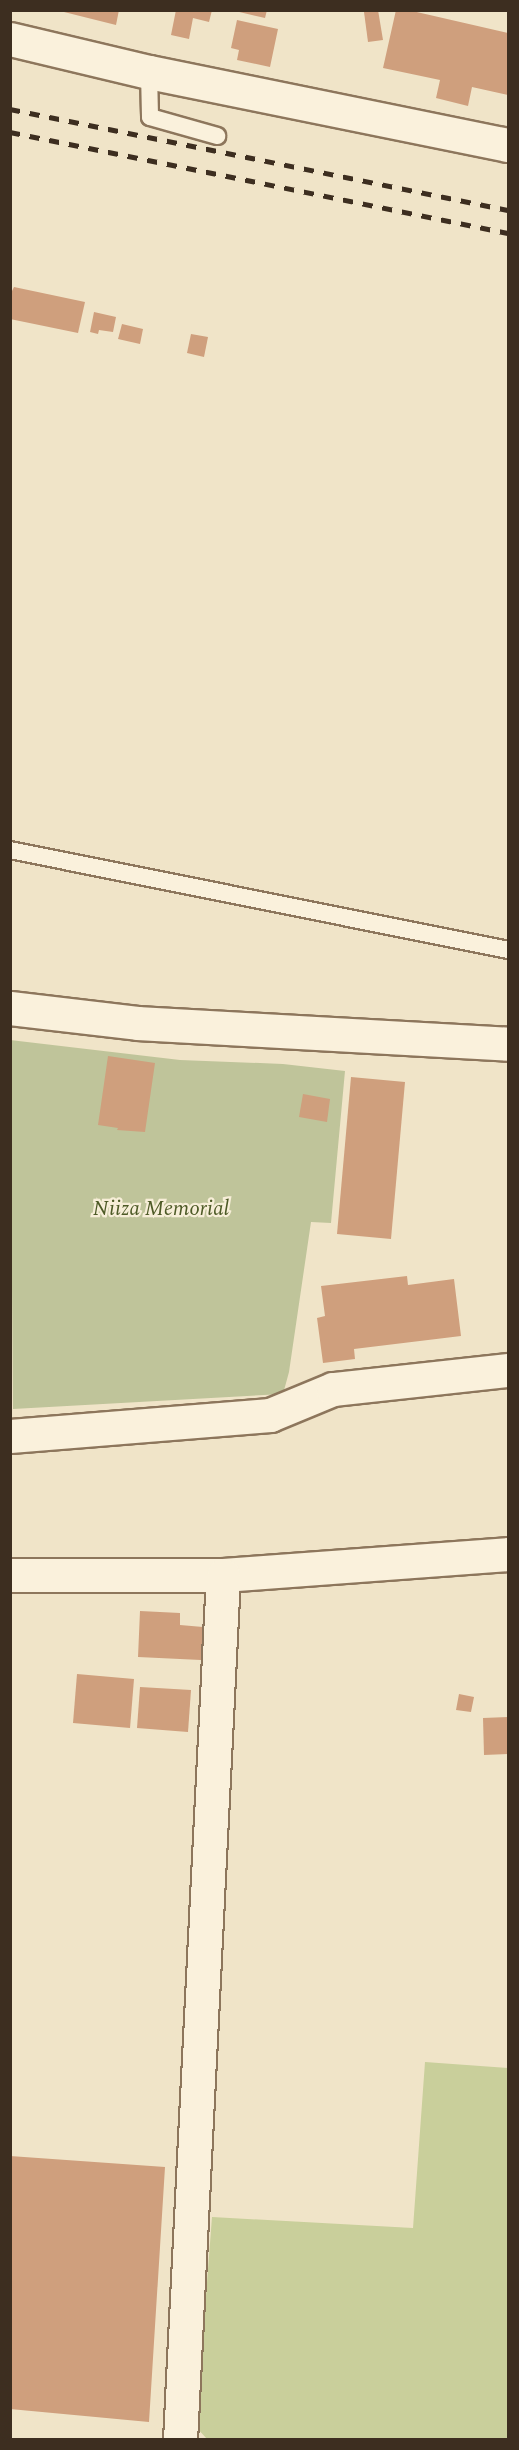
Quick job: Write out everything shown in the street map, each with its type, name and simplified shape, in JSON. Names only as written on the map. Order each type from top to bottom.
[{"type":"street","points":[[10,39],[149,72],[508,146]]},
{"type":"street","points":[[10,1008],[136,1023],[508,1044]]},
{"type":"street","points":[[10,1436],[270,1415],[333,1389],[508,1370]]},
{"type":"street","points":[[10,1575],[223,1575],[508,1554]]},
{"type":"street","points":[[180,2439],[223,1575]]},
{"type":"lane","points":[[149,72],[150,117],[217,136]]},
{"type":"lane","points":[[10,850],[508,950]]},
{"type":"green space","name":"Niiza Memorial","points":[[10,1040],[180,1060],[283,1064],[345,1071],[331,1223],[311,1222],[289,1372],[283,1394],[13,1409]]},
{"type":"green space","points":[[425,2062],[508,2068],[508,2439],[207,2439],[196,2427],[212,2217],[413,2228]]},
{"type":"building","points":[[56,10],[119,10],[116,25]]},
{"type":"building","points":[[176,10],[212,10],[209,22],[193,18],[189,39],[171,35]]},
{"type":"building","points":[[231,10],[267,10],[265,18]]},
{"type":"building","points":[[378,10],[383,40],[368,42],[364,12]]},
{"type":"building","points":[[396,10],[408,10],[508,33],[508,95],[472,87],[468,106],[436,98],[440,80],[383,68]]},
{"type":"building","points":[[237,20],[278,29],[270,67],[237,60],[239,50],[231,48]]},
{"type":"building","points":[[14,287],[85,302],[78,333],[10,319],[10,295]]},
{"type":"building","points":[[94,312],[116,317],[113,332],[99,330],[98,334],[90,332]]},
{"type":"building","points":[[122,324],[143,329],[140,344],[118,339]]},
{"type":"building","points":[[191,334],[208,337],[204,357],[187,353]]},
{"type":"building","points":[[108,1056],[155,1063],[145,1132],[117,1130],[118,1128],[98,1125]]},
{"type":"building","points":[[351,1077],[405,1082],[391,1239],[337,1234]]},
{"type":"building","points":[[303,1094],[330,1099],[327,1122],[299,1117]]},
{"type":"building","points":[[407,1276],[408,1285],[454,1279],[461,1336],[354,1349],[355,1359],[323,1363],[317,1318],[325,1316],[321,1286]]},
{"type":"building","points":[[140,1611],[180,1613],[180,1625],[203,1627],[201,1660],[138,1657]]},
{"type":"building","points":[[77,1674],[134,1679],[130,1728],[73,1723]]},
{"type":"building","points":[[140,1687],[191,1690],[188,1732],[137,1728]]},
{"type":"building","points":[[459,1694],[474,1697],[471,1712],[456,1710]]},
{"type":"building","points":[[508,1717],[508,1754],[484,1755],[483,1718]]},
{"type":"building","points":[[10,2156],[165,2167],[149,2422],[10,2409]]},
{"type":"railway","points":[[10,109],[508,210]]},
{"type":"railway","points":[[10,132],[508,233]]}]
